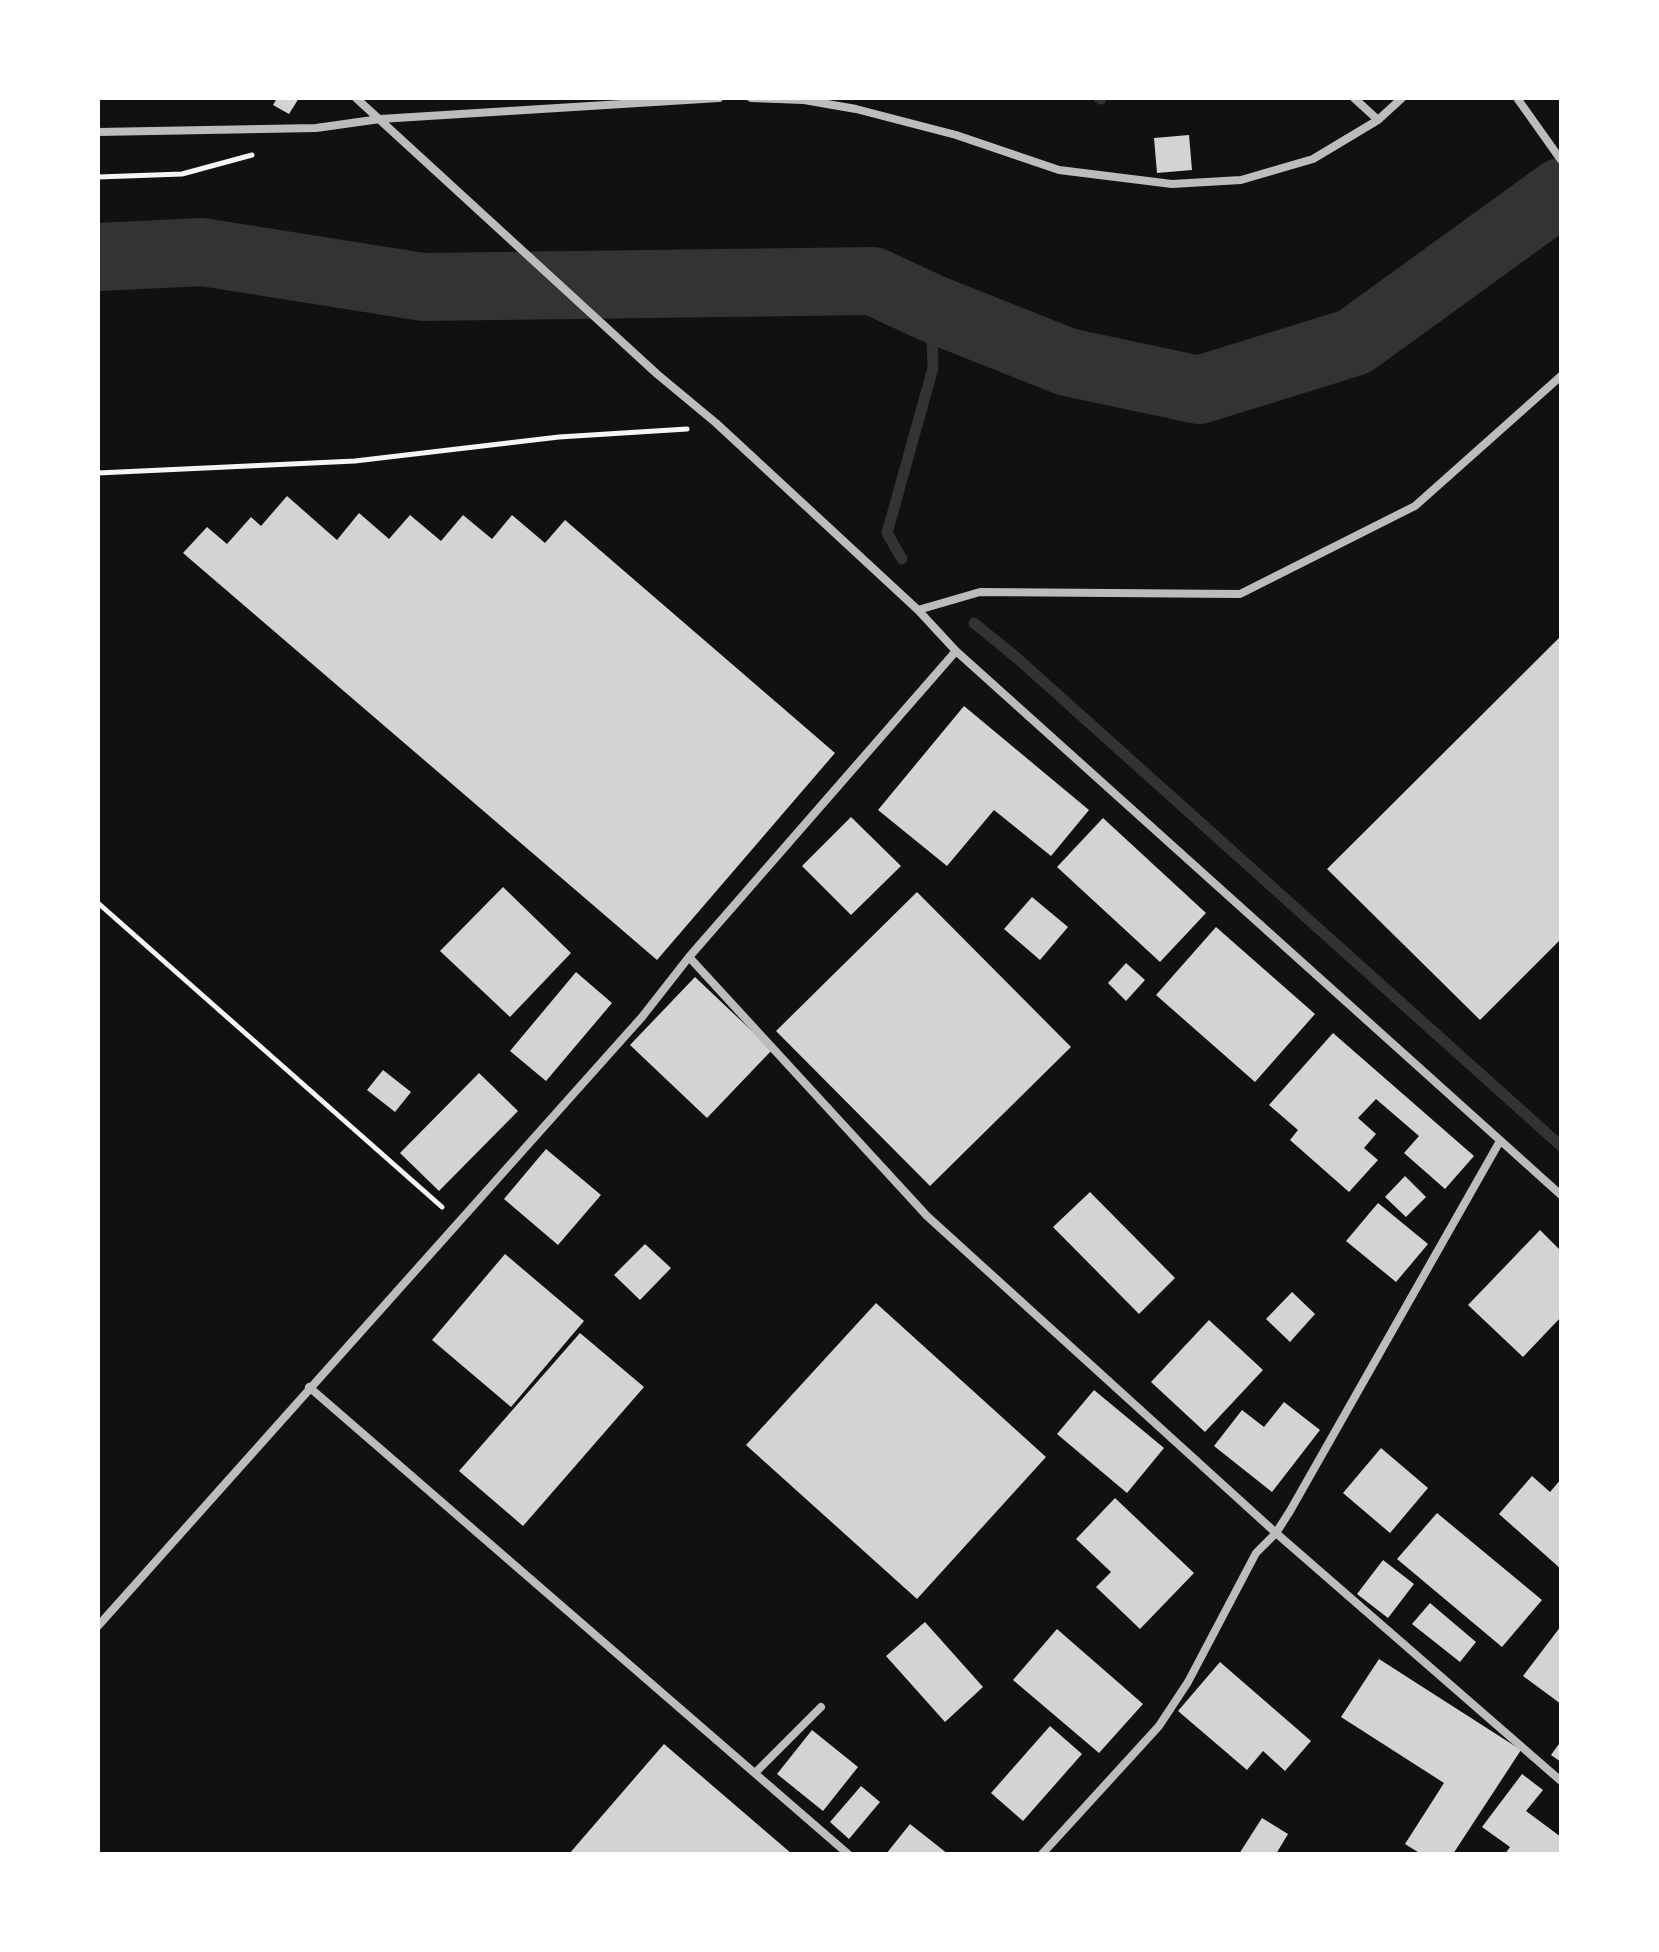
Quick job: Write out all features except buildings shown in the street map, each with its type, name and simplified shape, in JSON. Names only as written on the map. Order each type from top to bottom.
[{"type":"street","points":[[356,98],[657,374],[716,423],[918,610],[956,651],[1561,1195]]},
{"type":"street","points":[[98,132],[316,128],[380,119],[719,98]]},
{"type":"street","points":[[751,98],[804,100],[856,109],[956,135],[1059,170],[1172,184],[1241,180],[1313,159],[1378,120],[1402,98]]},
{"type":"street","points":[[1354,98],[1378,120]]},
{"type":"street","points":[[1518,101],[1561,160]]},
{"type":"street","points":[[918,610],[980,592],[1240,594],[1415,506],[1561,376]]},
{"type":"street","points":[[98,1626],[642,1017],[689,957],[956,651]]},
{"type":"street","points":[[689,957],[927,1216],[1276,1533],[1561,1781]]},
{"type":"street","points":[[1042,1854],[1159,1726],[1188,1682],[1256,1553],[1276,1533],[1500,1141]]},
{"type":"street","points":[[309,1387],[848,1854]]},
{"type":"street","points":[[755,1773],[821,1707]]},
{"type":"path","points":[[98,473],[355,461],[559,437],[682,430],[716,423]]},
{"type":"path","points":[[98,903],[458,1222]]},
{"type":"waterway","points":[[98,257],[202,252],[423,287],[873,281],[931,308],[1067,362],[1199,390],[1354,342],[1561,192]]},
{"type":"waterway","points":[[902,559],[887,533],[933,368],[931,308]]},
{"type":"waterway","points":[[974,623],[1017,658],[1561,1146]]}]
